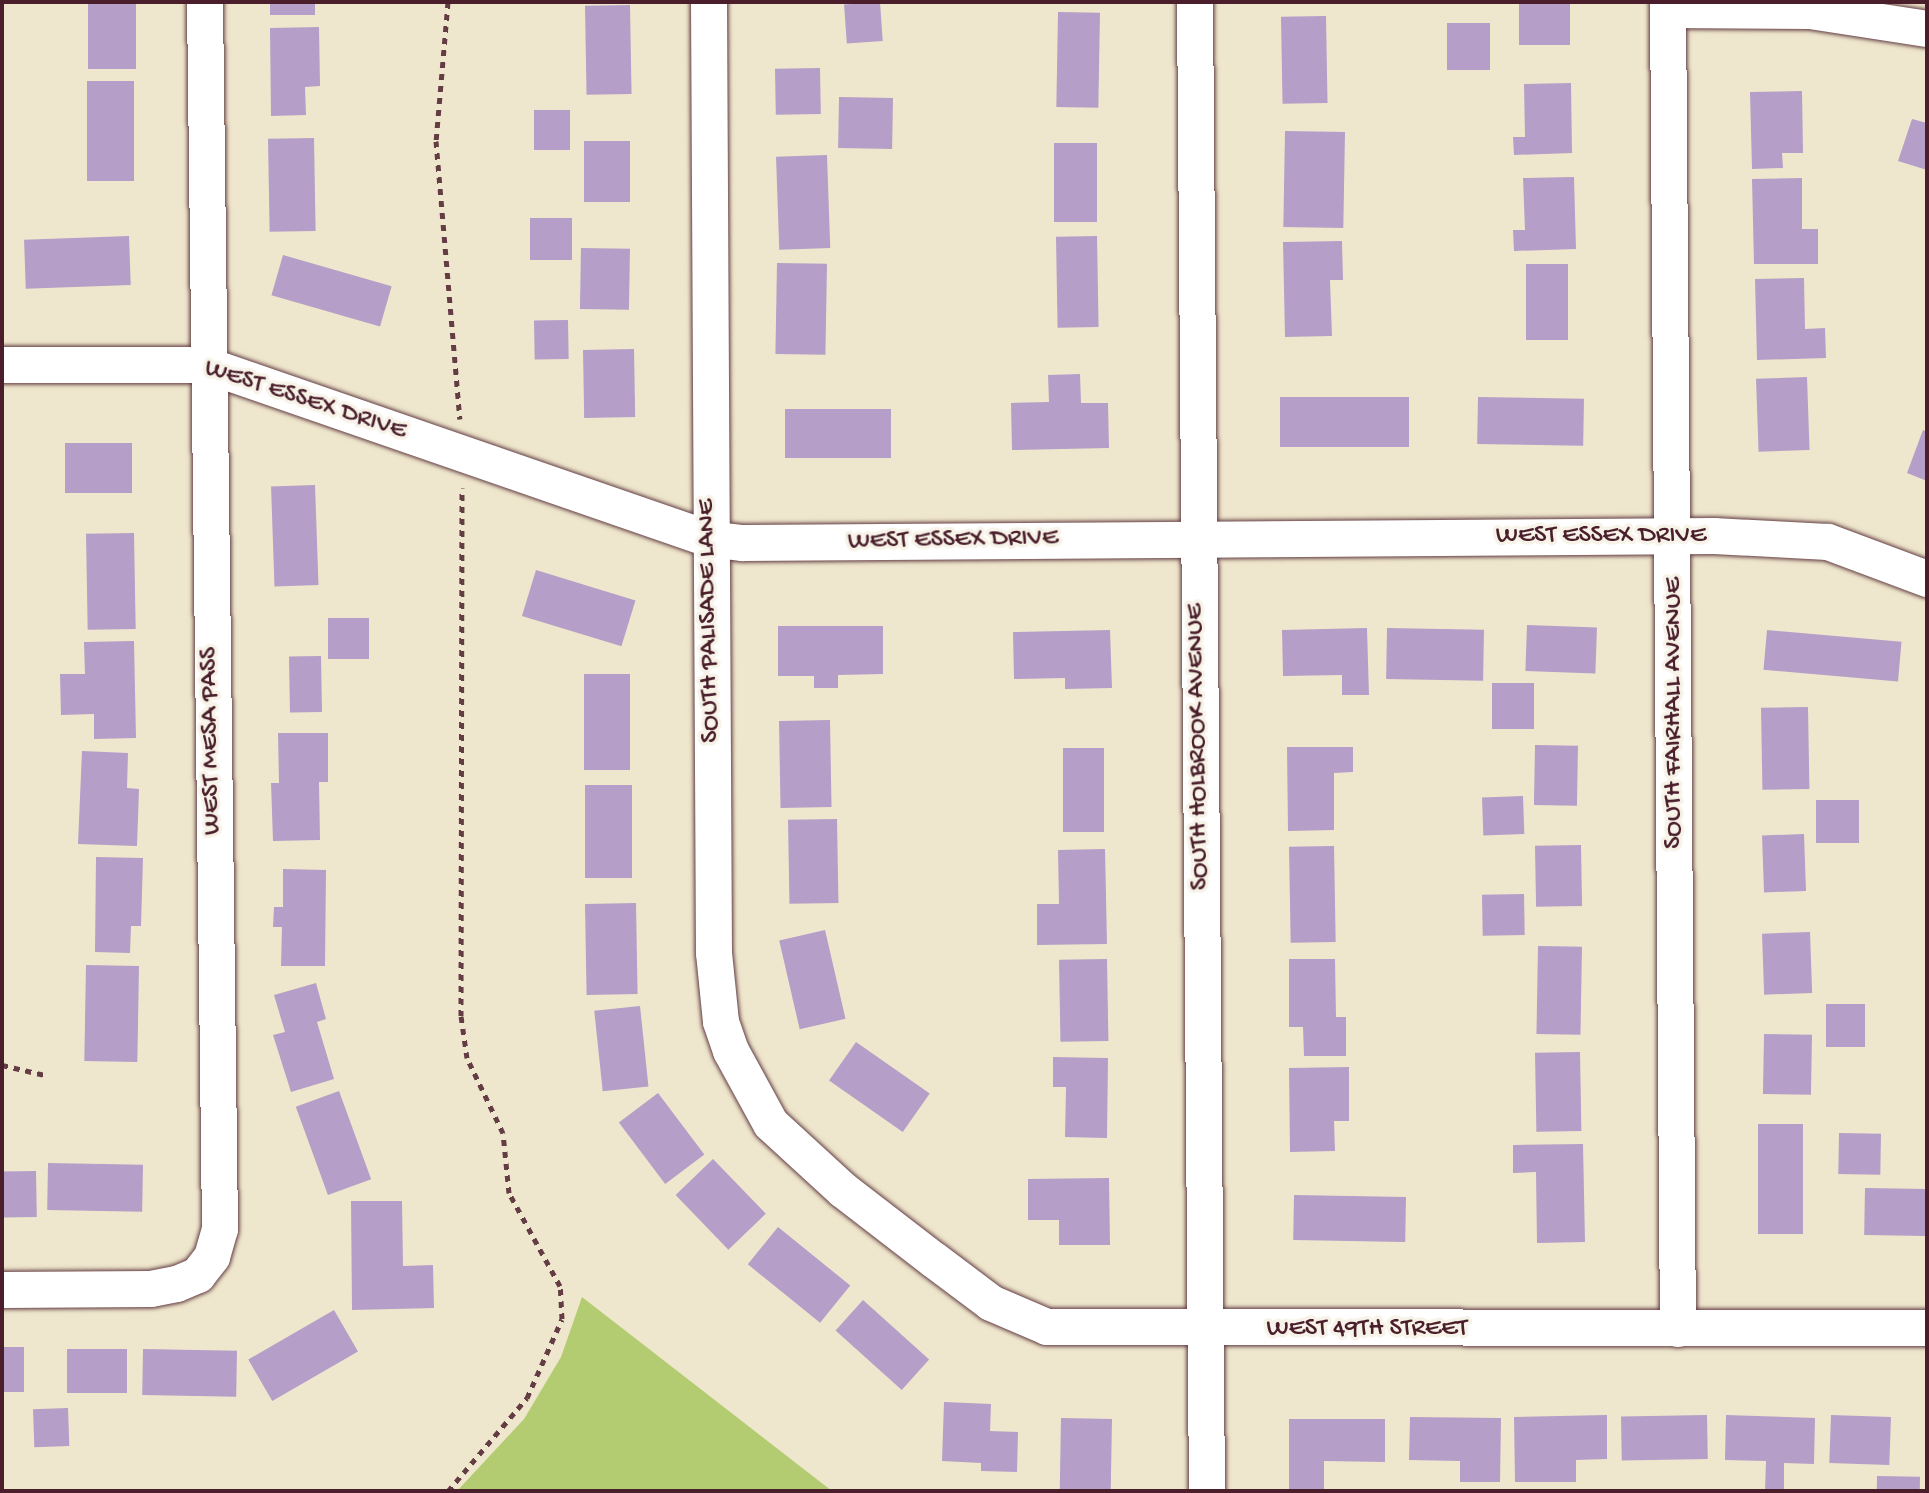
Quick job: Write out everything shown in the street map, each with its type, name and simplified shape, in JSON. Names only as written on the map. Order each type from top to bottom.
[{"type":"street","name":"WEST MESA PASS","points":[[2,1290],[151,1289],[177,1284],[198,1275],[212,1257],[220,1229],[206,365],[205,2]]},
{"type":"street","name":"SOUTH PALISADE LANE","points":[[709,2],[709,539],[714,953],[721,1022],[731,1051],[771,1124],[849,1194]]},
{"type":"street","name":"SOUTH HOLBROOK AVENUE","points":[[1195,2],[1207,1491]]},
{"type":"street","points":[[1668,6],[1810,11],[1927,29]]},
{"type":"street","name":"SOUTH FAIRHALL AVENUE","points":[[1668,6],[1678,1329]]},
{"type":"street","name":"WEST ESSEX DRIVE","points":[[2,365],[206,365],[709,539],[743,543],[1674,536],[1828,542],[1927,579]]},
{"type":"street","name":"WEST 49TH STREET","points":[[849,1194],[991,1303],[1018,1317],[1079,1330],[1927,1328]]},
{"type":"path","points":[[448,2],[436,141],[460,420]]},
{"type":"path","points":[[448,1491],[527,1398],[562,1319],[560,1286],[509,1193],[503,1133],[467,1058],[461,1016],[462,488]]},
{"type":"path","points":[[2,1065],[45,1075]]},
{"type":"green space","points":[[582,1297],[832,1491],[457,1491],[524,1419],[561,1357]]},
{"type":"building","points":[[88,2],[136,2],[136,69],[88,69]]},
{"type":"building","points":[[270,2],[315,2],[315,15],[270,15]]},
{"type":"building","points":[[880,2],[883,41],[847,43],[844,5]]},
{"type":"building","points":[[1519,2],[1570,2],[1570,45],[1519,45]]},
{"type":"building","points":[[630,5],[632,94],[587,95],[585,6]]},
{"type":"building","points":[[1058,12],[1100,13],[1098,108],[1056,107]]},
{"type":"building","points":[[1326,16],[1328,103],[1283,104],[1281,17]]},
{"type":"building","points":[[1447,23],[1490,23],[1490,70],[1447,70]]},
{"type":"building","points":[[319,27],[320,86],[305,87],[306,115],[271,116],[270,28]]},
{"type":"building","points":[[820,68],[821,114],[776,115],[775,69]]},
{"type":"building","points":[[87,81],[134,81],[134,181],[87,181]]},
{"type":"building","points":[[1571,83],[1572,153],[1514,155],[1513,137],[1525,137],[1524,84]]},
{"type":"building","points":[[1802,91],[1803,153],[1782,153],[1783,168],[1752,169],[1750,92]]},
{"type":"building","points":[[839,97],[893,98],[892,149],[838,148]]},
{"type":"building","points":[[534,110],[570,110],[570,150],[534,150]]},
{"type":"building","points":[[1912,119],[1927,123],[1927,170],[1898,161]]},
{"type":"building","points":[[1285,131],[1345,132],[1343,228],[1283,227]]},
{"type":"building","points":[[314,138],[316,231],[270,232],[268,139]]},
{"type":"building","points":[[584,141],[630,141],[630,202],[584,202]]},
{"type":"building","points":[[1054,143],[1097,143],[1097,222],[1054,222]]},
{"type":"building","points":[[827,155],[830,248],[779,250],[776,157]]},
{"type":"building","points":[[1574,177],[1576,249],[1514,251],[1513,230],[1525,230],[1523,178]]},
{"type":"building","points":[[1802,178],[1802,229],[1818,229],[1818,264],[1754,264],[1752,179]]},
{"type":"building","points":[[530,218],[572,218],[572,260],[530,260]]},
{"type":"building","points":[[129,236],[131,285],[26,289],[24,240]]},
{"type":"building","points":[[1097,236],[1099,327],[1058,328],[1056,237]]},
{"type":"building","points":[[1342,241],[1343,280],[1330,280],[1332,336],[1285,337],[1283,242]]},
{"type":"building","points":[[581,248],[630,249],[629,310],[580,309]]},
{"type":"building","points":[[283,255],[392,286],[380,327],[271,295]]},
{"type":"building","points":[[777,263],[827,264],[825,355],[775,354]]},
{"type":"building","points":[[1526,264],[1568,264],[1568,340],[1526,340]]},
{"type":"building","points":[[1804,278],[1805,329],[1825,328],[1826,358],[1757,360],[1755,279]]},
{"type":"building","points":[[568,320],[569,359],[535,360],[534,321]]},
{"type":"building","points":[[634,349],[635,417],[584,418],[583,350]]},
{"type":"building","points":[[1080,374],[1081,403],[1108,403],[1109,448],[1012,450],[1011,403],[1049,402],[1048,375]]},
{"type":"building","points":[[1807,377],[1810,450],[1759,452],[1756,379]]},
{"type":"building","points":[[1280,397],[1409,397],[1409,447],[1280,447]]},
{"type":"building","points":[[1478,397],[1584,399],[1583,446],[1477,444]]},
{"type":"building","points":[[785,409],[891,409],[891,458],[785,458]]},
{"type":"building","points":[[1923,430],[1927,432],[1927,481],[1907,473]]},
{"type":"building","points":[[65,443],[132,443],[132,493],[65,493]]},
{"type":"building","points":[[315,485],[318,585],[275,586],[271,487]]},
{"type":"building","points":[[134,533],[136,629],[88,630],[86,534]]},
{"type":"building","points":[[536,570],[635,600],[621,646],[522,616]]},
{"type":"building","points":[[328,618],[369,618],[369,659],[328,659]]},
{"type":"building","points":[[1527,625],[1597,627],[1595,673],[1525,671]]},
{"type":"building","points":[[778,626],[883,626],[883,674],[838,675],[838,688],[814,688],[814,676],[778,676]]},
{"type":"building","points":[[1367,628],[1369,695],[1342,695],[1342,675],[1283,676],[1282,630]]},
{"type":"building","points":[[1387,628],[1484,630],[1483,681],[1386,679]]},
{"type":"building","points":[[1110,630],[1112,688],[1065,689],[1065,678],[1014,679],[1013,632]]},
{"type":"building","points":[[1767,630],[1901,642],[1898,682],[1764,670]]},
{"type":"building","points":[[134,641],[136,738],[94,739],[94,714],[61,715],[60,674],[85,674],[84,642]]},
{"type":"building","points":[[321,656],[322,712],[290,713],[289,657]]},
{"type":"building","points":[[584,674],[630,674],[630,770],[584,770]]},
{"type":"building","points":[[1492,683],[1534,683],[1534,729],[1492,729]]},
{"type":"building","points":[[1808,707],[1809,789],[1762,790],[1761,708]]},
{"type":"building","points":[[830,720],[832,807],[781,808],[779,721]]},
{"type":"building","points":[[278,733],[328,733],[328,782],[319,782],[320,840],[273,841],[271,783],[279,783]]},
{"type":"building","points":[[1535,745],[1578,746],[1577,806],[1534,805]]},
{"type":"building","points":[[1287,747],[1353,747],[1353,772],[1334,773],[1334,830],[1288,831]]},
{"type":"building","points":[[1063,748],[1104,748],[1104,832],[1063,832]]},
{"type":"building","points":[[82,751],[128,753],[127,788],[139,789],[137,846],[78,844]]},
{"type":"building","points":[[585,785],[632,785],[632,878],[585,878]]},
{"type":"building","points":[[1523,796],[1524,834],[1483,835],[1482,797]]},
{"type":"building","points":[[1816,800],[1859,800],[1859,843],[1816,843]]},
{"type":"building","points":[[837,819],[838,903],[789,904],[788,820]]},
{"type":"building","points":[[1804,834],[1806,891],[1764,892],[1762,835]]},
{"type":"building","points":[[1581,845],[1582,906],[1536,907],[1535,846]]},
{"type":"building","points":[[1334,846],[1336,942],[1291,943],[1289,847]]},
{"type":"building","points":[[1105,849],[1107,944],[1037,945],[1037,904],[1059,904],[1058,850]]},
{"type":"building","points":[[96,857],[143,858],[141,926],[131,926],[130,953],[95,952]]},
{"type":"building","points":[[283,869],[326,870],[325,966],[281,966],[282,927],[273,927],[274,907],[283,907]]},
{"type":"building","points":[[1524,894],[1525,935],[1483,936],[1482,895]]},
{"type":"building","points":[[636,903],[638,994],[587,995],[585,904]]},
{"type":"building","points":[[825,930],[845,1019],[800,1029],[779,941]]},
{"type":"building","points":[[1810,932],[1812,993],[1764,995],[1762,934]]},
{"type":"building","points":[[1538,946],[1582,947],[1580,1035],[1536,1034]]},
{"type":"building","points":[[1107,959],[1108,1041],[1060,1042],[1059,960]]},
{"type":"building","points":[[1289,959],[1335,959],[1336,1017],[1346,1017],[1346,1056],[1304,1056],[1303,1027],[1289,1027]]},
{"type":"building","points":[[86,965],[139,966],[137,1062],[84,1061]]},
{"type":"building","points":[[316,983],[326,1019],[317,1022],[334,1079],[291,1092],[273,1035],[285,1032],[274,995]]},
{"type":"building","points":[[1826,1004],[1865,1004],[1865,1047],[1826,1047]]},
{"type":"building","points":[[640,1006],[648,1087],[603,1091],[594,1011]]},
{"type":"building","points":[[1764,1034],[1812,1035],[1811,1095],[1763,1094]]},
{"type":"building","points":[[856,1042],[930,1094],[903,1132],[829,1081]]},
{"type":"building","points":[[1580,1052],[1581,1131],[1536,1132],[1535,1053]]},
{"type":"building","points":[[1053,1057],[1108,1058],[1107,1138],[1065,1137],[1066,1087],[1053,1087]]},
{"type":"building","points":[[1349,1067],[1349,1121],[1334,1121],[1335,1151],[1290,1152],[1289,1068]]},
{"type":"building","points":[[339,1091],[371,1179],[328,1195],[296,1107]]},
{"type":"building","points":[[658,1093],[704,1154],[665,1184],[619,1122]]},
{"type":"building","points":[[1758,1124],[1803,1124],[1803,1234],[1758,1234]]},
{"type":"building","points":[[1839,1133],[1881,1134],[1880,1175],[1838,1174]]},
{"type":"building","points":[[1583,1144],[1585,1242],[1537,1243],[1536,1172],[1513,1173],[1513,1145]]},
{"type":"building","points":[[713,1159],[766,1214],[728,1250],[676,1195]]},
{"type":"building","points":[[48,1163],[143,1165],[142,1212],[47,1210]]},
{"type":"building","points":[[36,1171],[37,1217],[3,1218],[2,1172]]},
{"type":"building","points":[[1109,1178],[1110,1245],[1059,1245],[1059,1220],[1028,1220],[1028,1179]]},
{"type":"building","points":[[1865,1188],[1927,1189],[1926,1236],[1864,1235]]},
{"type":"building","points":[[1294,1195],[1406,1197],[1405,1242],[1293,1240]]},
{"type":"building","points":[[351,1201],[402,1201],[403,1266],[433,1265],[434,1308],[352,1310]]},
{"type":"building","points":[[778,1227],[850,1286],[820,1323],[748,1264]]},
{"type":"building","points":[[863,1300],[929,1360],[902,1390],[836,1330]]},
{"type":"building","points":[[334,1310],[358,1352],[272,1401],[248,1360]]},
{"type":"building","points":[[2,1347],[24,1347],[24,1392],[2,1392]]},
{"type":"building","points":[[67,1349],[127,1349],[127,1393],[67,1393]]},
{"type":"building","points":[[143,1349],[237,1351],[236,1397],[142,1395]]},
{"type":"building","points":[[944,1402],[991,1404],[990,1431],[1018,1432],[1017,1472],[981,1471],[981,1463],[942,1461]]},
{"type":"building","points":[[68,1408],[69,1446],[34,1447],[33,1409]]},
{"type":"building","points":[[1607,1415],[1607,1459],[1576,1460],[1576,1482],[1515,1482],[1514,1417]]},
{"type":"building","points":[[1707,1415],[1708,1459],[1622,1460],[1621,1417]]},
{"type":"building","points":[[1726,1415],[1815,1418],[1814,1464],[1784,1463],[1784,1491],[1765,1491],[1766,1461],[1725,1460]]},
{"type":"building","points":[[1831,1415],[1891,1417],[1889,1465],[1829,1463]]},
{"type":"building","points":[[1410,1417],[1501,1418],[1500,1482],[1460,1482],[1460,1461],[1409,1460]]},
{"type":"building","points":[[1061,1418],[1112,1419],[1111,1490],[1060,1489]]},
{"type":"building","points":[[1289,1419],[1385,1419],[1385,1462],[1324,1461],[1324,1491],[1289,1491]]},
{"type":"building","points":[[1877,1476],[1920,1477],[1920,1491],[1877,1491]]}]
